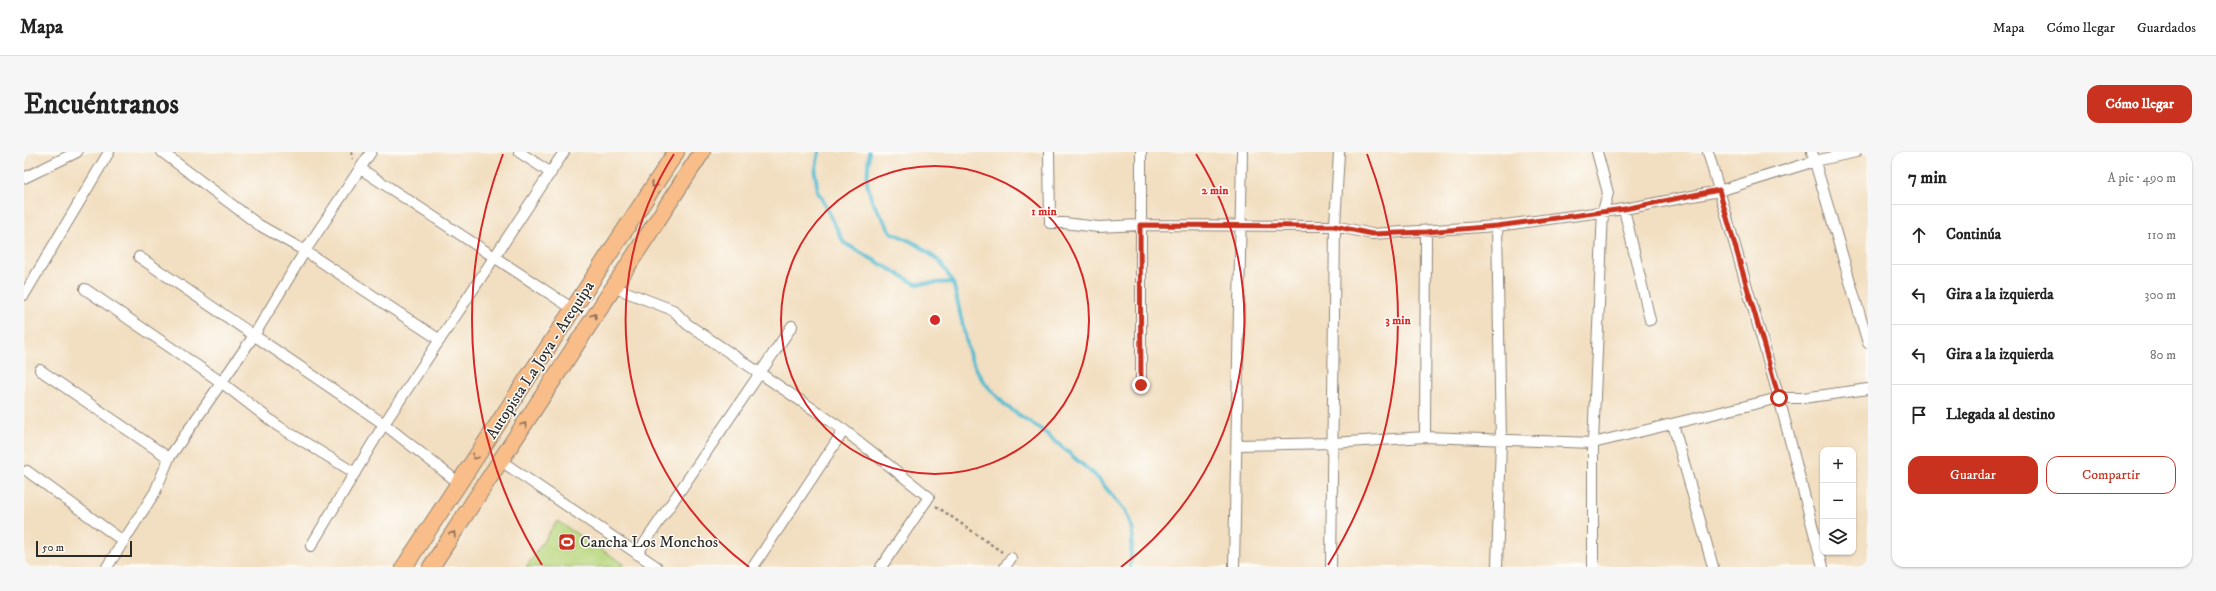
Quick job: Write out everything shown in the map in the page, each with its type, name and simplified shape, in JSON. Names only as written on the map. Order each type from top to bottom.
[{"type":"main road","name":"Autopista La Joya - Arequipa","points":[[404,567],[676,152]]},
{"type":"main road","name":"Autopista La Joya - Arequipa","points":[[431,567],[702,152]]},
{"type":"street","points":[[24,178],[77,152]]},
{"type":"street","points":[[24,295],[109,152]]},
{"type":"street","points":[[162,152],[259,225],[305,251],[440,340]]},
{"type":"street","points":[[107,567],[155,492],[169,458],[253,337],[305,251],[371,152]]},
{"type":"street","points":[[519,152],[551,173]]},
{"type":"street","points":[[311,546],[384,424],[564,152]]},
{"type":"street","points":[[1049,152],[1050,224],[1064,223],[1098,227],[1241,224],[1334,226],[1372,234],[1426,232],[1497,226],[1624,209],[1719,190],[1814,156],[1856,152]]},
{"type":"street","points":[[1141,152],[1141,385]]},
{"type":"street","points":[[1234,567],[1242,152]]},
{"type":"street","points":[[1331,567],[1334,226],[1339,152]]},
{"type":"street","points":[[1593,567],[1593,443],[1603,211],[1608,193],[1596,152]]},
{"type":"street","points":[[1708,152],[1779,398],[1824,567]]},
{"type":"street","points":[[1814,156],[1868,342]]},
{"type":"street","points":[[360,169],[573,309]]},
{"type":"street","points":[[1624,209],[1650,320]]},
{"type":"street","points":[[1497,226],[1501,441],[1497,567]]},
{"type":"street","points":[[1425,437],[1426,232]]},
{"type":"street","points":[[139,257],[253,337],[384,424],[459,483]]},
{"type":"street","points":[[613,288],[673,310],[687,324],[844,430],[929,497],[881,567]]},
{"type":"street","points":[[85,289],[221,382],[278,426],[355,473]]},
{"type":"street","points":[[637,554],[759,372],[792,326]]},
{"type":"street","points":[[40,370],[169,458]]},
{"type":"street","points":[[1236,445],[1333,443],[1425,437],[1501,441],[1593,443],[1779,398],[1803,398],[1868,389]]},
{"type":"street","points":[[1673,424],[1712,567]]},
{"type":"street","points":[[753,567],[844,430]]},
{"type":"street","points":[[501,461],[657,567]]},
{"type":"street","points":[[27,471],[123,541]]},
{"type":"street","points":[[1005,567],[1011,558]]},
{"type":"path","points":[[929,497],[937,507],[1011,558]]},
{"type":"green space","name":"Cancha Los Monchos","points":[[557,521],[624,564],[622,567],[526,567]]},
{"type":"waterway","points":[[819,152],[815,173],[818,191],[844,243],[916,284],[953,282]]},
{"type":"waterway","points":[[869,152],[867,183],[872,201],[891,232],[918,245],[940,262],[953,282],[970,357],[983,381],[1006,406],[1043,431],[1097,477],[1126,512],[1133,531],[1130,567]]},
{"type":"place","name":"Cancha Los Monchos","points":[[567,542]]},
{"type":"route","points":[[1141,385],[1140,225],[1241,224],[1334,226],[1372,234],[1426,232],[1497,226],[1624,209],[1719,190],[1779,398]]}]
